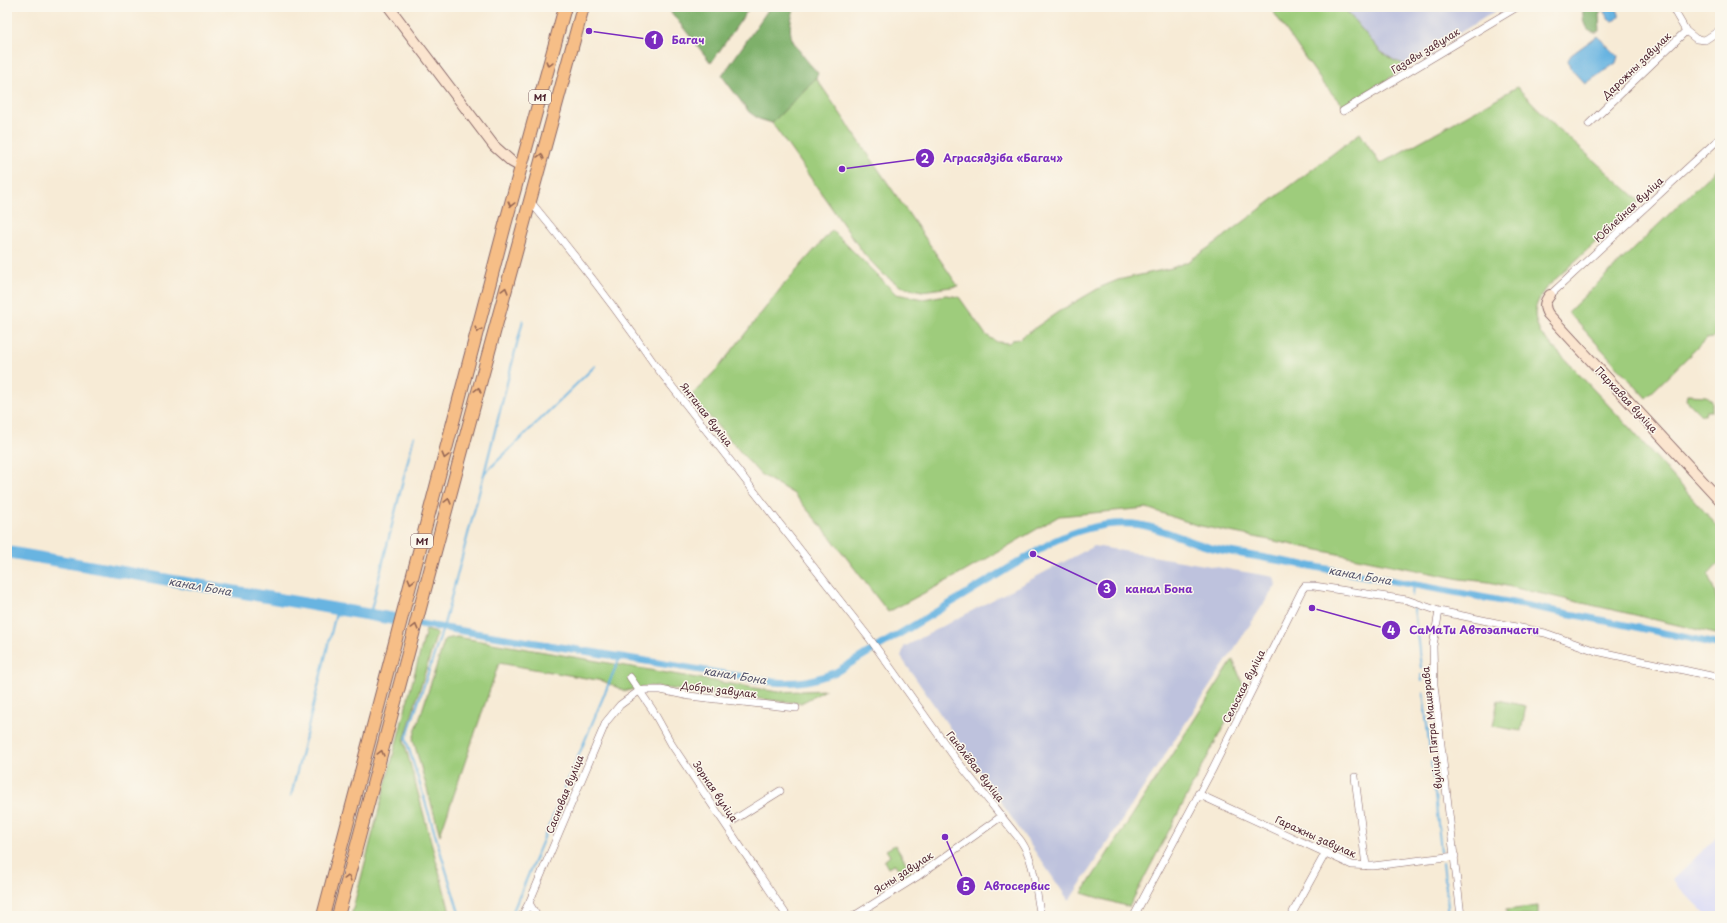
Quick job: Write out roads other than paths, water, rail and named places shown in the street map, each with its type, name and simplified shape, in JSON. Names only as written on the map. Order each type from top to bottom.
[{"type":"highway","name":"М1","points":[[323,916],[521,167],[565,7]]},
{"type":"highway","name":"М1","points":[[338,916],[462,451],[583,7]]},
{"type":"street","points":[[389,7],[494,146],[512,162],[521,167]]},
{"type":"street","name":"Газавы завулак","points":[[1343,111],[1517,7]]},
{"type":"street","points":[[1672,7],[1686,31]]},
{"type":"street","name":"Дарожны завулак","points":[[1589,124],[1686,31],[1696,39],[1705,40],[1720,30]]},
{"type":"street","name":"Юбілейная вуліца","points":[[1550,295],[1720,138]]},
{"type":"street","name":"Янтаная вуліца","points":[[530,201],[624,320],[655,365],[870,639]]},
{"type":"street","name":"Паркавая вуліца","points":[[1550,295],[1545,304],[1548,314],[1720,500]]},
{"type":"street","name":"Сельская вуліца","points":[[1134,916],[1305,586],[1314,586],[1407,600],[1439,611]]},
{"type":"street","points":[[1439,611],[1545,633],[1596,651],[1720,678]]},
{"type":"street","name":"вуліца Пятра Машэрава","points":[[1439,611],[1433,646],[1434,685],[1461,916]]},
{"type":"street","name":"Гандлёвая вуліца","points":[[870,639],[955,758],[1002,816],[1027,850],[1031,861],[1041,916]]},
{"type":"street","name":"Зорная вуліца","points":[[630,677],[652,709],[672,745],[787,916]]},
{"type":"street","name":"Добры завулак","points":[[639,691],[661,690],[689,696],[796,708]]},
{"type":"street","name":"Сасновая вуліца","points":[[522,916],[530,903],[606,722],[620,705],[639,691]]},
{"type":"street","points":[[1355,777],[1366,866]]},
{"type":"street","points":[[726,825],[780,790]]},
{"type":"street","name":"Гаражны завулак","points":[[1198,794],[1352,865],[1373,866],[1455,856]]},
{"type":"street","name":"Ясны завулак","points":[[854,916],[918,876],[1002,816]]},
{"type":"street","points":[[1293,912],[1326,852]]},
{"type":"street","points":[[530,903],[537,916]]},
{"type":"water","points":[[1606,7],[1616,7],[1619,17],[1613,21],[1609,20],[1604,12]]},
{"type":"water","points":[[1597,36],[1618,56],[1616,63],[1585,84],[1570,68],[1568,60],[1571,55]]},
{"type":"waterway","points":[[484,474],[523,320]]},
{"type":"waterway","points":[[460,916],[406,739],[443,628],[484,474],[595,366]]},
{"type":"waterway","points":[[370,614],[414,436]]},
{"type":"waterway","name":"канал Бона","points":[[420,624],[774,682],[791,683],[820,678],[836,672],[1054,541],[1092,527],[1112,524],[1133,524],[1151,527],[1212,548],[1493,599],[1720,645]]},
{"type":"waterway","name":"канал Бона","points":[[7,552],[394,619]]},
{"type":"waterway","points":[[1412,596],[1413,584]]},
{"type":"waterway","points":[[1414,608],[1421,668]]},
{"type":"waterway","points":[[291,796],[337,609]]},
{"type":"waterway","points":[[511,916],[620,657]]},
{"type":"waterway","points":[[1421,675],[1422,681]]},
{"type":"waterway","points":[[1423,692],[1430,751]]},
{"type":"waterway","points":[[1431,762],[1433,778]]},
{"type":"waterway","points":[[1434,786],[1441,852]]},
{"type":"waterway","points":[[1443,863],[1449,916]]},
{"type":"place","name":"Багач","points":[[589,31]]},
{"type":"place","name":"Аграсядзіба «Багач»","points":[[842,169]]},
{"type":"place","name":"канал Бона","points":[[1033,554]]},
{"type":"place","name":"СаМаТи Автоэапчасти","points":[[1312,608]]},
{"type":"place","name":"Автосервис","points":[[945,837]]}]
